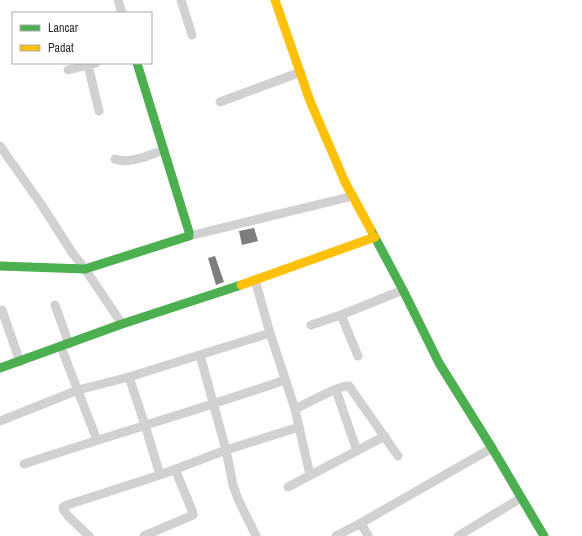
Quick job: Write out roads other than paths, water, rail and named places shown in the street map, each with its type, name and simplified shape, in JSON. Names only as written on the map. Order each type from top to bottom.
[{"type":"street","points":[[118,0],[122,12]]},
{"type":"street","points":[[181,0],[192,35]]},
{"type":"street","points":[[276,0],[318,121],[345,182],[447,376],[544,536]]},
{"type":"street","points":[[68,70],[92,64],[99,111]]},
{"type":"street","points":[[137,64],[189,236]]},
{"type":"street","points":[[220,102],[301,72]]},
{"type":"street","points":[[0,146],[4,159],[41,204],[72,254],[85,269],[122,324]]},
{"type":"street","points":[[115,159],[119,161],[128,161],[164,150]]},
{"type":"street","points":[[0,266],[85,269],[189,236],[353,196]]},
{"type":"street","points":[[0,368],[65,346],[122,324],[255,280],[375,237]]},
{"type":"street","points":[[255,280],[270,333],[295,409],[310,475]]},
{"type":"street","points":[[311,325],[341,315],[403,290]]},
{"type":"street","points":[[55,305],[78,390],[97,440]]},
{"type":"street","points":[[2,310],[20,362]]},
{"type":"street","points":[[341,315],[358,356]]},
{"type":"street","points":[[0,421],[78,390],[129,377],[270,333]]},
{"type":"street","points":[[200,354],[226,450],[235,492],[256,536]]},
{"type":"street","points":[[129,377],[160,475]]},
{"type":"street","points":[[24,464],[286,380]]},
{"type":"street","points":[[295,409],[346,385],[349,386],[398,456]]},
{"type":"street","points":[[336,390],[357,451]]},
{"type":"street","points":[[89,536],[68,516],[63,509],[64,506],[160,475],[226,450],[299,427]]},
{"type":"street","points":[[288,487],[385,436]]},
{"type":"street","points":[[336,536],[492,448]]},
{"type":"street","points":[[144,536],[191,516],[193,513],[175,469]]},
{"type":"street","points":[[458,536],[521,498]]},
{"type":"street","points":[[361,523],[368,536]]}]
